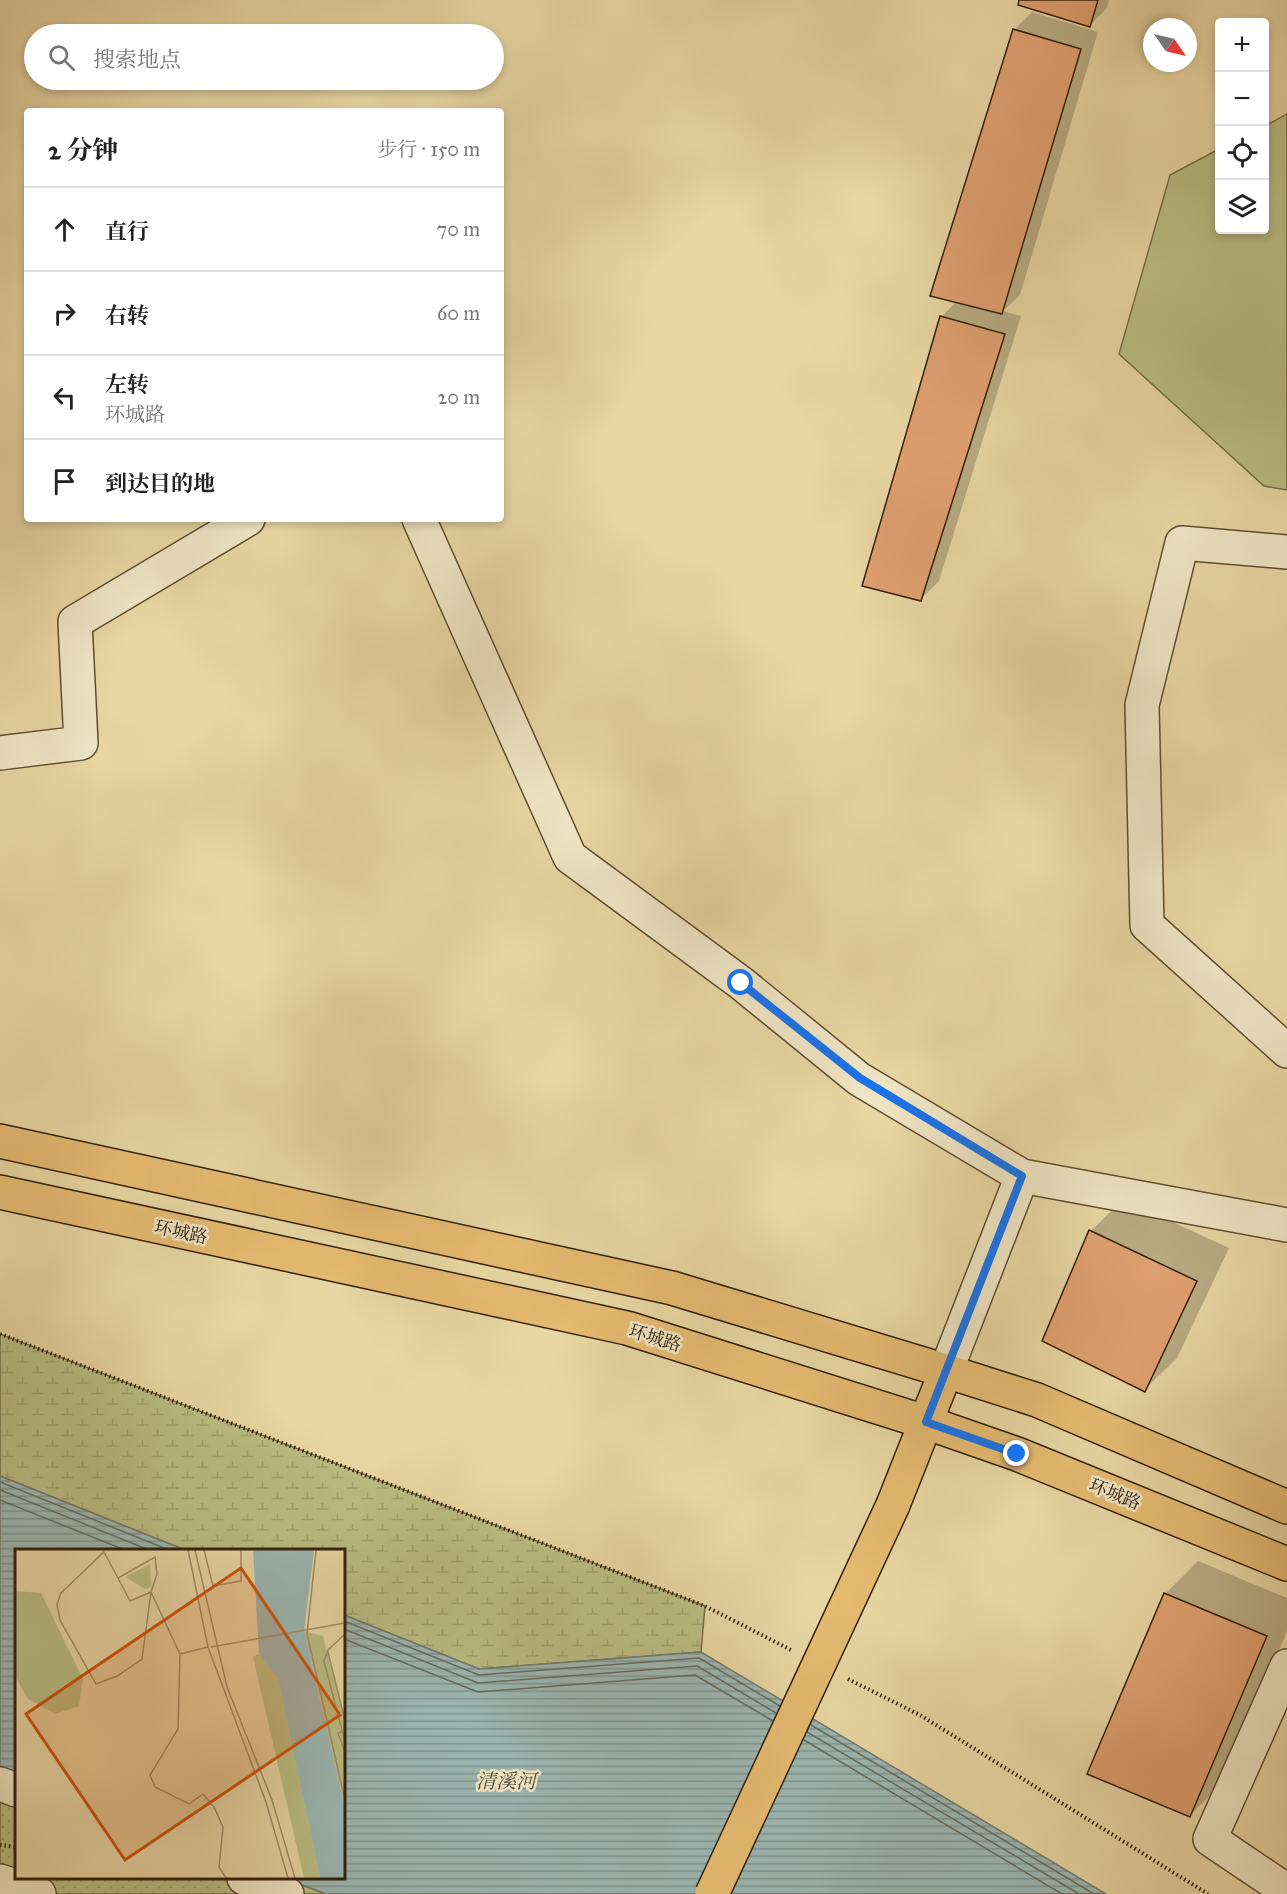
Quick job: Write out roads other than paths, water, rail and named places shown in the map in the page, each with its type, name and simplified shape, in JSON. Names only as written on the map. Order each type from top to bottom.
[{"type":"main road","points":[[0,1141],[672,1288],[1037,1400],[1287,1507]]},
{"type":"main road","name":"环城路","points":[[0,1192],[627,1328],[926,1422],[1017,1454],[1287,1564]]},
{"type":"main road","points":[[712,1894],[894,1505],[946,1371]]},
{"type":"street","points":[[0,753],[81,743],[75,622],[243,522]]},
{"type":"street","points":[[419,522],[570,857],[741,983],[860,1078],[1022,1176],[1287,1225]]},
{"type":"street","points":[[1287,552],[1182,543],[1142,705],[1148,924],[1287,1051]]},
{"type":"street","points":[[946,1371],[1022,1176]]},
{"type":"street","points":[[1287,1666],[1210,1839],[1287,1891]]},
{"type":"street","points":[[0,1784],[15,1790]]},
{"type":"street","points":[[247,1879],[287,1894]]},
{"type":"street","points":[[0,1881],[39,1894]]},
{"type":"water","points":[[0,1476],[182,1549],[15,1549],[15,1774],[0,1768]]},
{"type":"water","name":"清溪河","points":[[345,1615],[479,1669],[701,1652],[1106,1894],[326,1894],[287,1879],[345,1879]]}]
